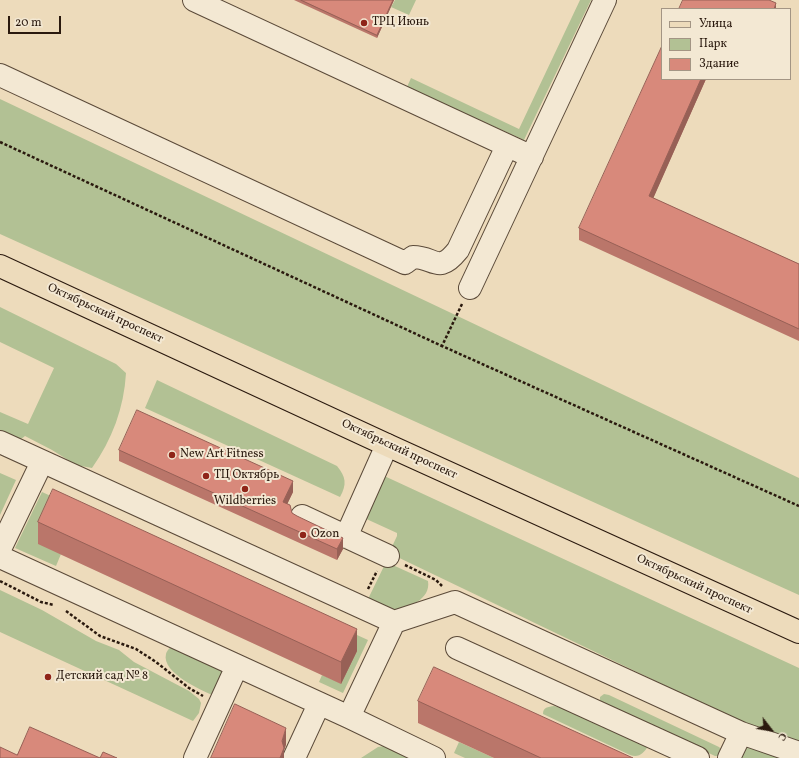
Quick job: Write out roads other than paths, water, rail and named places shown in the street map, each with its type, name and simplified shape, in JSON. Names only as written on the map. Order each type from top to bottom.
[{"type":"main road","name":"Октябрьский проспект","points":[[0,266],[387,445],[799,632]]},
{"type":"lane","points":[[194,0],[532,157]]},
{"type":"lane","points":[[470,288],[605,0]]},
{"type":"lane","points":[[0,75],[405,263],[413,257],[420,257],[436,264],[445,263],[450,260],[458,250],[508,146]]},
{"type":"lane","points":[[0,442],[394,622],[455,602],[742,733],[799,752]]},
{"type":"lane","points":[[346,537],[387,445]]},
{"type":"lane","points":[[0,549],[42,462]]},
{"type":"lane","points":[[302,516],[388,556]]},
{"type":"lane","points":[[0,557],[434,758]]},
{"type":"lane","points":[[349,718],[394,622]]},
{"type":"lane","points":[[457,648],[698,758]]},
{"type":"lane","points":[[195,758],[237,666]]},
{"type":"lane","points":[[294,758],[319,704]]},
{"type":"lane","points":[[729,758],[742,733]]},
{"type":"place","name":"ТРЦ Июнь","points":[[364,23]]},
{"type":"place","name":"New Art Fitness","points":[[172,455]]},
{"type":"place","name":"ТЦ Октябрь","points":[[206,476]]},
{"type":"place","name":"Wildberries","points":[[245,489]]},
{"type":"place","name":"Ozon","points":[[303,535]]},
{"type":"place","name":"Детский сад № 8","points":[[48,677]]}]
